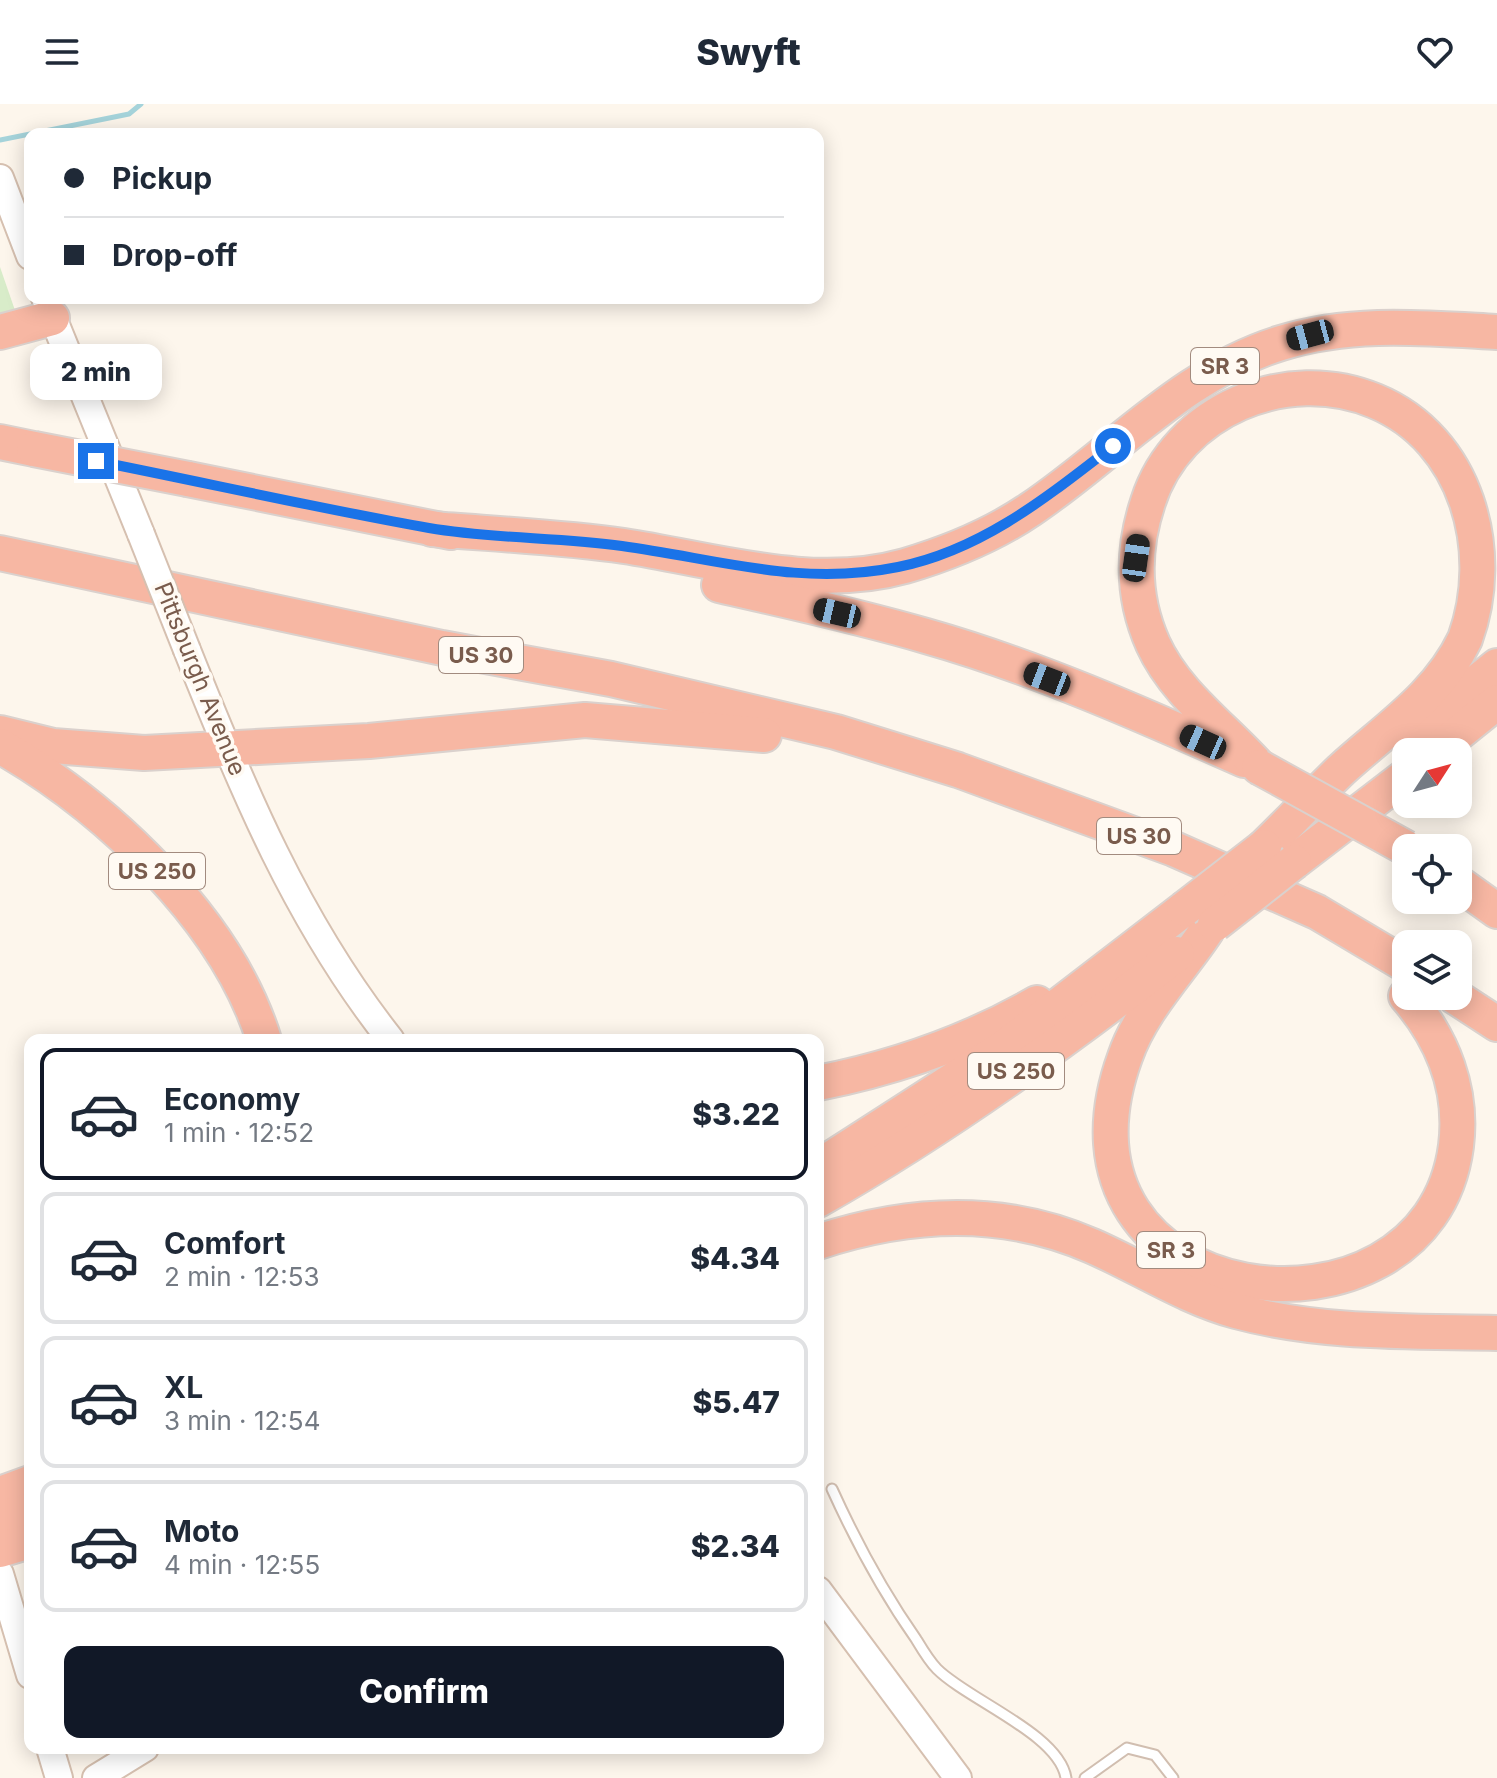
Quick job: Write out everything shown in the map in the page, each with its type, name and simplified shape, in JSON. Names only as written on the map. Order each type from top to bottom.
[{"type":"highway","points":[[0,332],[48,308]]},
{"type":"highway","name":"SR 3","points":[[432,529],[622,546],[788,574],[834,575],[902,567],[967,544],[1031,510],[1169,402],[1219,370],[1257,351],[1344,329],[1497,332]]},
{"type":"highway","points":[[824,1082],[874,1071],[958,1041],[1025,1010],[1108,955],[1157,932],[1202,921],[1264,847],[1429,691],[1465,640],[1480,599],[1483,575],[1481,534],[1469,494],[1458,474],[1422,431],[1394,410],[1362,396],[1328,390],[1291,389],[1229,407],[1193,431],[1174,453],[1158,476],[1144,513],[1136,558],[1136,580],[1154,645],[1183,688],[1259,767]]},
{"type":"highway","points":[[0,442],[432,529],[646,568],[928,636],[1122,708],[1259,767],[1392,840]]},
{"type":"highway","name":"US 30","points":[[0,553],[427,645],[611,679],[836,732],[958,770],[1174,849],[1317,912],[1392,957]]},
{"type":"highway","points":[[1264,847],[1497,666]]},
{"type":"highway","points":[[1452,738],[1497,702]]},
{"type":"highway","points":[[0,733],[42,744],[106,752],[227,751],[585,720],[747,733],[958,770]]},
{"type":"highway","points":[[1472,741],[1497,726]]},
{"type":"highway","name":"US 250","points":[[0,746],[97,815],[154,869],[229,963],[261,1034]]},
{"type":"highway","name":"US 250","points":[[824,1196],[915,1141],[1116,1002],[1202,921],[1294,862],[1392,788]]},
{"type":"highway","points":[[1472,886],[1497,896]]},
{"type":"highway","points":[[1472,891],[1497,911]]},
{"type":"highway","name":"SR 3","points":[[1317,912],[1392,983]]},
{"type":"highway","name":"SR 3","points":[[1202,921],[1126,1053],[1112,1109],[1111,1148],[1126,1196],[1157,1238],[1189,1262],[1221,1276],[1281,1285],[1342,1276],[1386,1254],[1412,1233],[1433,1207],[1450,1177],[1458,1128],[1455,1094],[1440,1045],[1416,1010]]},
{"type":"highway","points":[[824,1163],[1006,1046],[1157,932]]},
{"type":"highway","points":[[1472,1008],[1497,1024]]},
{"type":"highway","points":[[824,1241],[930,1217],[1010,1221],[1073,1238],[1207,1301],[1255,1316],[1341,1328],[1497,1333]]},
{"type":"highway","points":[[0,1494],[24,1485]]},
{"type":"highway","points":[[0,1519],[24,1512]]},
{"type":"highway","points":[[0,1550],[24,1543]]},
{"type":"main road","points":[[5,190],[24,240]]},
{"type":"main road","name":"Pittsburgh Avenue","points":[[48,308],[227,751],[278,862],[313,928],[359,999],[386,1034]]},
{"type":"main road","points":[[0,1574],[24,1653]]},
{"type":"main road","points":[[824,1598],[958,1778]]},
{"type":"main road","points":[[52,1754],[59,1778]]},
{"type":"main road","points":[[96,1778],[135,1754]]},
{"type":"lane","points":[[832,1489],[854,1539],[937,1669],[1034,1737],[1064,1765],[1066,1778]]},
{"type":"lane","points":[[1085,1778],[1127,1748],[1155,1755],[1173,1778]]},
{"type":"green space","points":[[0,267],[18,319],[0,319]]},
{"type":"waterway","points":[[60,128],[129,114],[141,104]]},
{"type":"waterway","points":[[0,140],[24,135]]},
{"type":"route","points":[[96,461],[432,529],[622,546],[746,569],[834,575],[902,567],[967,544],[1031,510],[1113,446]]}]
